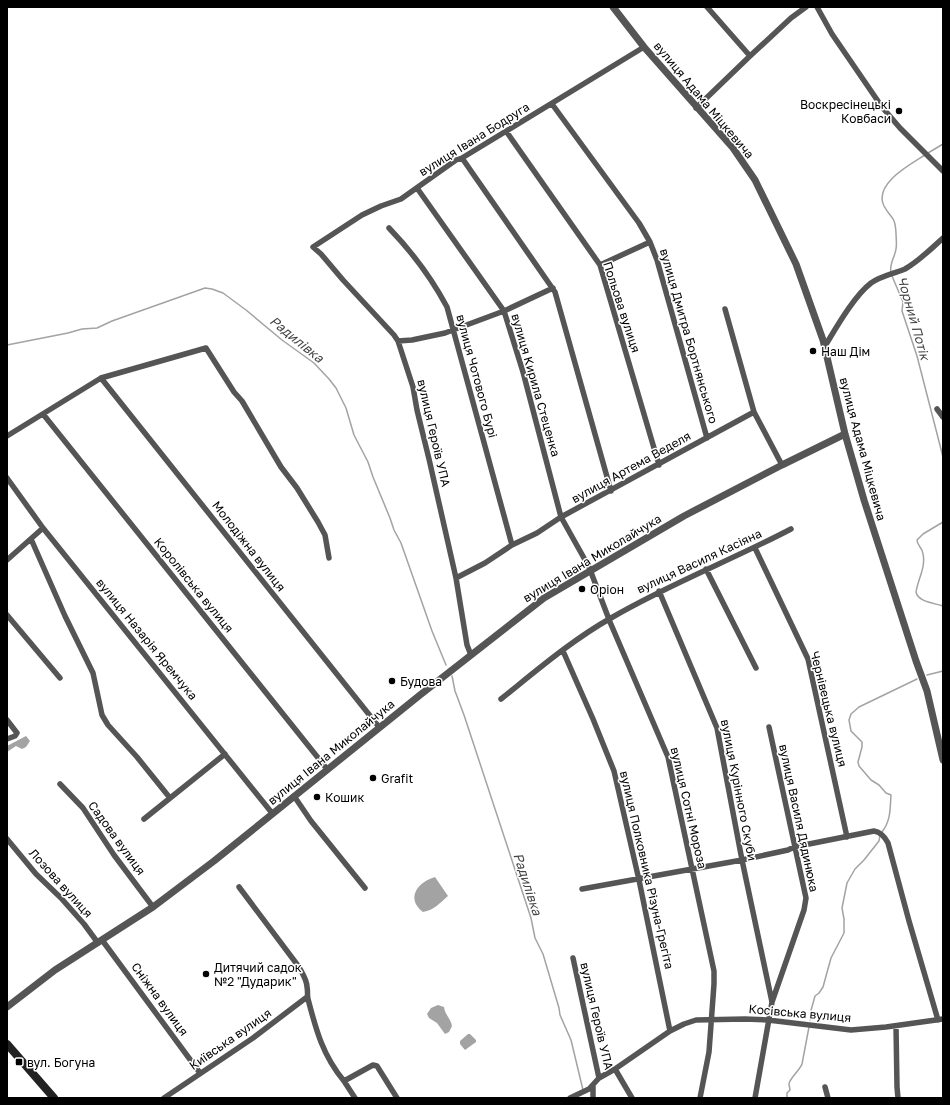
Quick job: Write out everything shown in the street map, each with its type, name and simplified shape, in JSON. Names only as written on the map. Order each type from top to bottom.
[{"type":"main road","points":[[7,1044],[54,1098]]},
{"type":"street","name":"вулиця Адама Міцкевича","points":[[613,7],[644,47],[730,145],[754,180],[796,264],[825,346],[845,434],[864,500],[922,677],[943,760]]},
{"type":"street","points":[[707,7],[750,56]]},
{"type":"street","points":[[696,108],[791,18],[806,7]]},
{"type":"street","points":[[817,7],[832,34],[873,96],[900,128],[943,171]]},
{"type":"street","name":"вулиця Івана Бодруга","points":[[313,247],[362,215],[381,206],[398,201],[453,163],[644,47]]},
{"type":"street","name":"вулиця Дмитра Бортнянського","points":[[552,104],[639,223],[650,242],[657,260],[707,438]]},
{"type":"street","name":"Польова вулиця","points":[[506,131],[600,265],[659,465]]},
{"type":"street","points":[[462,158],[553,288],[558,300],[611,491]]},
{"type":"street","name":"вулиця Кирила Стеценка","points":[[417,188],[504,311],[523,372],[561,517]]},
{"type":"street","name":"вулиця Чотового Бурі","points":[[389,228],[413,253],[437,287],[447,307],[512,546]]},
{"type":"street","points":[[825,346],[862,292],[870,283],[917,261],[943,238]]},
{"type":"street","points":[[600,265],[650,242]]},
{"type":"street","name":"вулиця Героїв УПА","points":[[313,247],[321,254],[398,341],[413,387],[416,410],[429,459],[456,578],[467,645],[471,655]]},
{"type":"street","points":[[398,341],[408,341],[445,333],[453,328],[504,311],[553,288]]},
{"type":"street","points":[[725,309],[754,412],[782,465]]},
{"type":"street","points":[[7,436],[101,378],[206,348],[234,392],[242,401],[281,467],[297,488],[318,522],[325,535],[329,558]]},
{"type":"street","name":"Молодіжна вулиця","points":[[101,378],[380,727]]},
{"type":"street","points":[[937,409],[943,417]]},
{"type":"street","name":"вулиця Артема Веделя","points":[[456,578],[537,533],[561,517],[754,412]]},
{"type":"street","name":"Королівська вулиця","points":[[43,414],[327,769]]},
{"type":"street","name":"вулиця Івана Миколайчука","points":[[7,1007],[55,970],[153,907],[214,862],[327,769],[544,598],[684,516],[845,434]]},
{"type":"street","name":"вулиця Назарія Яремчука","points":[[7,478],[43,528],[272,813]]},
{"type":"street","name":"вулиця Сотні Мороза","points":[[561,517],[590,570],[609,619],[668,757],[714,971],[709,1052],[700,1098]]},
{"type":"street","points":[[7,560],[43,528]]},
{"type":"street","name":"вулиця Василя Касіяна","points":[[501,699],[563,650],[609,619],[659,591],[756,548],[791,529]]},
{"type":"street","points":[[31,539],[65,616],[93,673],[102,715],[108,725],[137,757],[170,798]]},
{"type":"street","name":"Чернівецька вулиця","points":[[756,548],[808,659],[847,837]]},
{"type":"street","points":[[706,570],[756,668]]},
{"type":"street","name":"вулиця Курінного Скуби","points":[[659,591],[717,728],[742,860],[772,1002]]},
{"type":"street","points":[[7,615],[60,678]]},
{"type":"street","name":"вулиця Полковника Різуна-Грегіта","points":[[563,650],[614,771],[639,880],[670,1031]]},
{"type":"street","points":[[7,720],[16,733],[15,736],[7,739]]},
{"type":"street","name":"вулиця Василя Дядинюка","points":[[755,1098],[772,1002],[805,905],[805,892],[769,727]]},
{"type":"street","points":[[144,819],[225,754]]},
{"type":"street","name":"Садова вулиця","points":[[60,784],[83,808],[114,855],[153,907]]},
{"type":"street","points":[[294,796],[311,822],[365,888]]},
{"type":"street","points":[[582,889],[692,870],[874,831],[881,834],[888,844],[909,921],[941,1019]]},
{"type":"street","name":"Лозова вулиця","points":[[7,839],[36,874],[61,898],[100,941]]},
{"type":"street","points":[[239,887],[298,967],[307,986],[307,997],[321,1045],[333,1068],[355,1098]]},
{"type":"street","name":"Сніжна вулиця","points":[[100,941],[200,1073]]},
{"type":"street","name":"вулиця Героїв УПА","points":[[572,958],[599,1078]]},
{"type":"street","name":"Київська вулиця","points":[[164,1098],[253,1038],[307,997]]},
{"type":"street","name":"Косівська вулиця","points":[[599,1078],[615,1070],[670,1031],[696,1020],[768,1020],[845,1030],[896,1026],[941,1019]]},
{"type":"street","points":[[896,1026],[898,1098]]},
{"type":"street","points":[[344,1081],[372,1065],[376,1066],[397,1098]]},
{"type":"street","points":[[615,1070],[632,1098]]},
{"type":"street","points":[[570,1098],[593,1085],[599,1078]]},
{"type":"street","points":[[593,1085],[593,1098]]},
{"type":"street","points":[[825,1087],[828,1098]]},
{"type":"shaded area","points":[[26,736],[30,741],[26,747],[22,749],[16,746],[7,752],[7,746]]},
{"type":"shaded area","points":[[435,877],[448,896],[434,908],[423,912],[418,907],[414,896],[416,891],[423,883]]},
{"type":"shaded area","points":[[438,1005],[444,1007],[452,1026],[449,1032],[445,1034],[437,1023],[429,1018],[427,1014],[431,1008]]},
{"type":"shaded area","points":[[468,1034],[476,1040],[476,1042],[465,1050],[460,1044],[460,1041]]},
{"type":"waterway","name":"Чорний Потік","points":[[928,153],[943,144]]},
{"type":"waterway","name":"Чорний Потік","points":[[891,272],[896,247],[896,233],[894,220],[884,206],[882,198],[884,190],[888,183],[903,169],[925,155]]},
{"type":"waterway","name":"Чорний Потік","points":[[892,276],[903,302],[902,311],[917,356],[943,457]]},
{"type":"waterway","name":"Радилівка","points":[[7,345],[82,329],[97,328],[112,321],[205,288],[223,293],[282,340],[314,363],[336,388],[346,408],[354,435],[368,462],[394,530],[401,543],[432,631],[446,665]]},
{"type":"waterway","name":"Чорний Потік","points":[[943,522],[923,534],[917,540],[923,552],[924,559],[916,592],[917,595],[923,600],[943,606]]},
{"type":"waterway","name":"Чорний Потік","points":[[927,675],[943,671]]},
{"type":"waterway","name":"Радилівка","points":[[452,676],[455,691],[531,918],[535,938],[543,954],[560,1015],[571,1040],[583,1090]]},
{"type":"waterway","name":"Чорний Потік","points":[[882,832],[889,819],[891,795],[886,793],[879,785],[871,780],[859,766],[858,762],[862,742],[851,731],[849,720],[851,714],[859,707],[917,679]]},
{"type":"waterway","name":"Чорний Потік","points":[[810,1020],[810,1014],[815,996],[823,987],[831,958],[844,933],[842,908],[847,883],[855,869],[879,841],[880,835]]},
{"type":"waterway","name":"Чорний Потік","points":[[787,1098],[787,1093],[790,1090],[789,1082],[802,1064],[809,1027]]},
{"type":"place","name":"Воскресінецькі Ковбаси","points":[[899,111]]},
{"type":"place","name":"Наш Дім","points":[[813,351]]},
{"type":"place","name":"Оріон","points":[[582,589]]},
{"type":"place","name":"Будова","points":[[392,681]]},
{"type":"place","name":"Grafit","points":[[373,778]]},
{"type":"place","name":"Кошик","points":[[317,797]]},
{"type":"place","name":"Дитячий садок №2 \"Дударик\"","points":[[206,974]]},
{"type":"place","name":"вул. Богуна","points":[[19,1062]]}]
